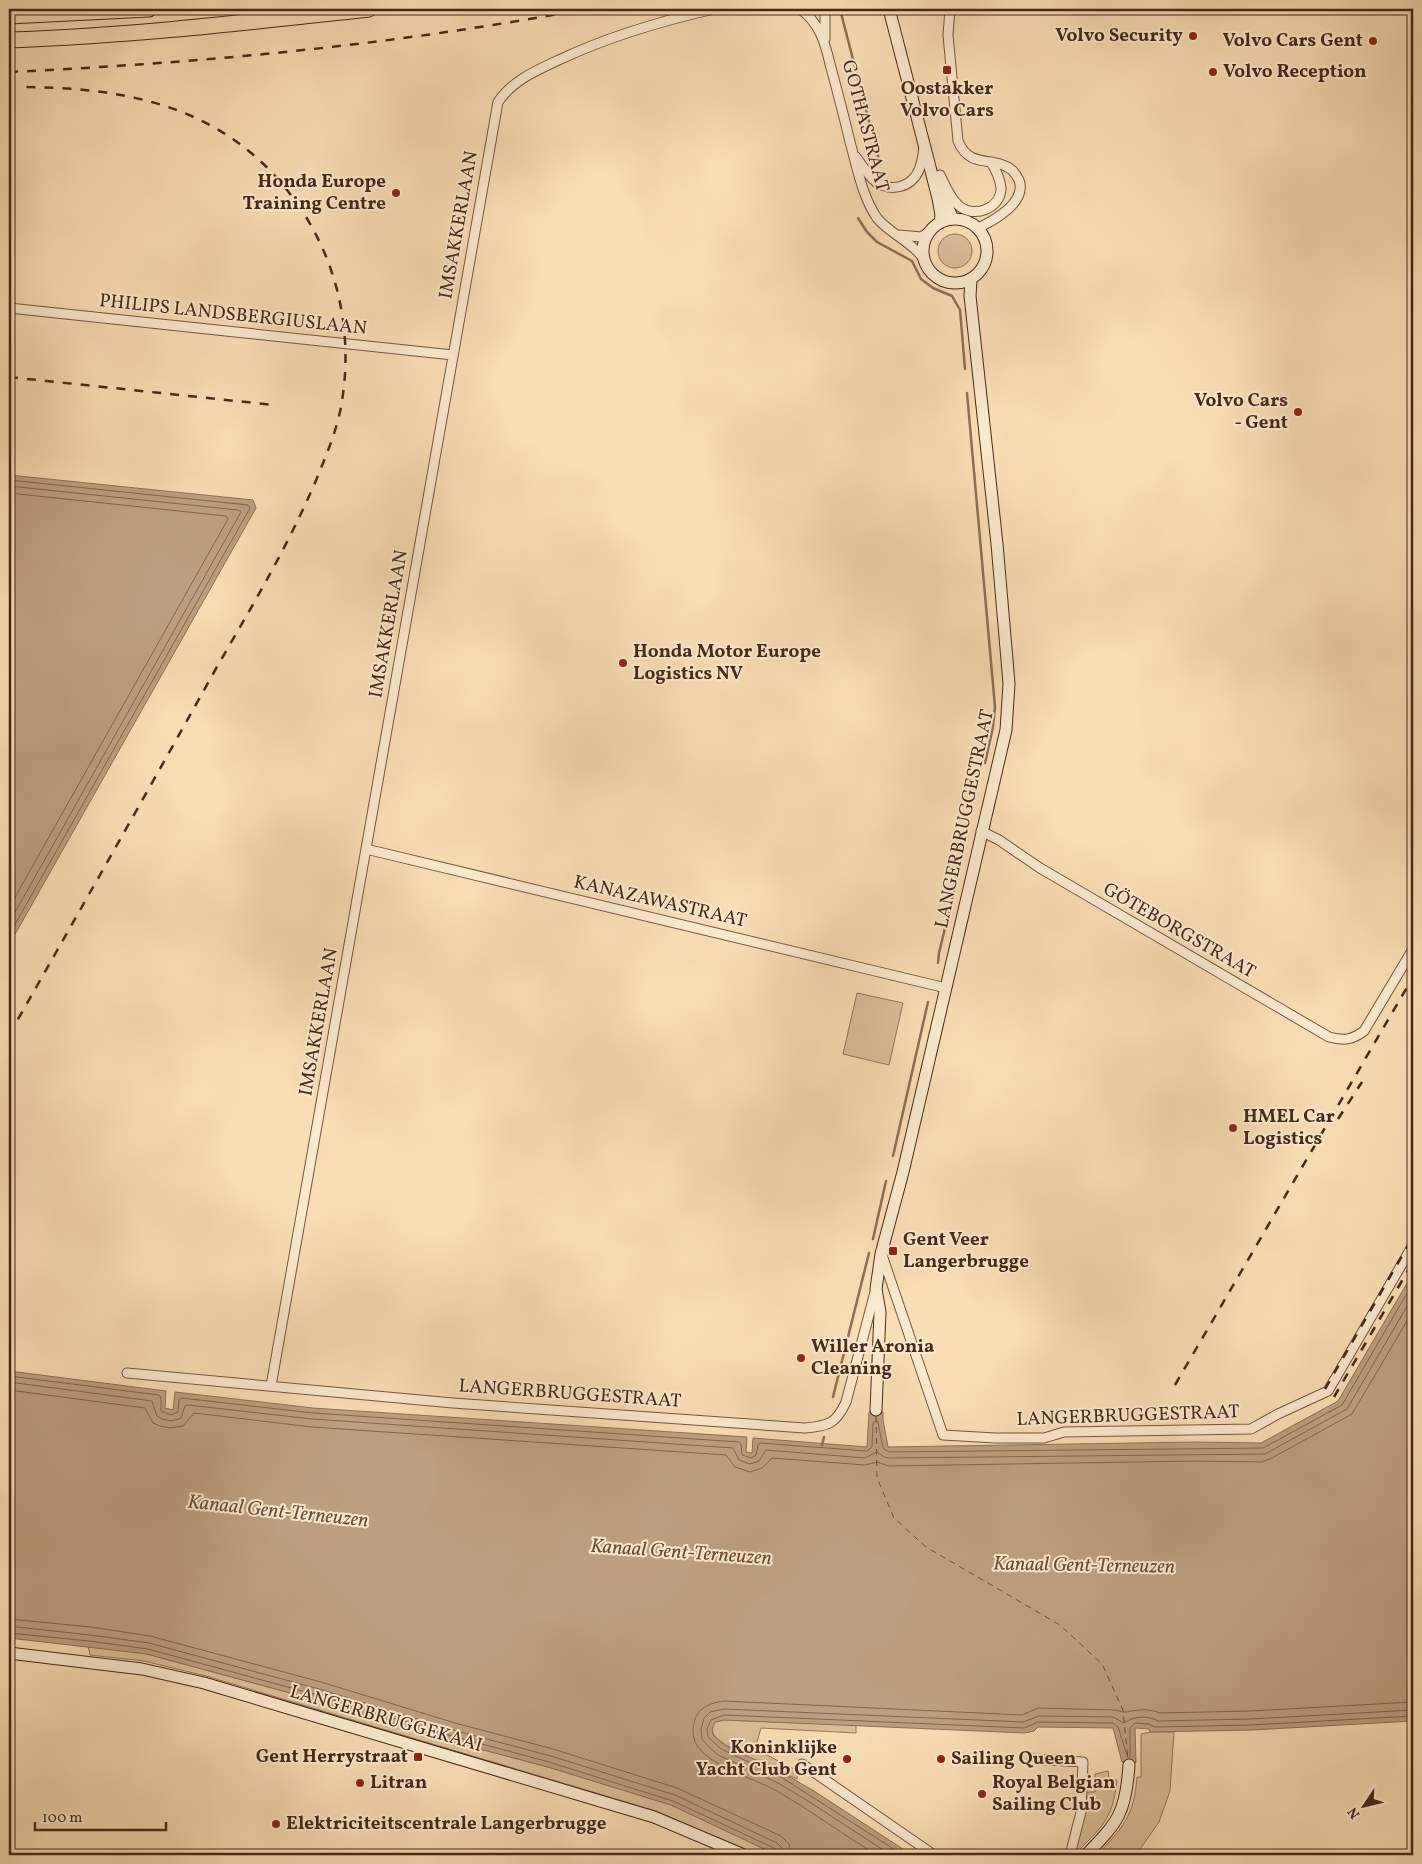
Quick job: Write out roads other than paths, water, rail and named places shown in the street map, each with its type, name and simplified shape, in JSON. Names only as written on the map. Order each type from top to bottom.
[{"type":"highway","points":[[9,9],[27,9]]},
{"type":"highway","points":[[9,16],[149,9]]},
{"type":"highway","points":[[9,40],[106,36],[369,9]]},
{"type":"main road","points":[[889,9],[938,198],[941,215],[940,223]]},
{"type":"main road","points":[[896,9],[948,208],[953,219]]},
{"type":"main road","points":[[923,258],[924,244],[929,232],[940,223],[953,219],[967,221],[978,228],[985,239],[988,252],[985,265],[971,280],[952,284]]},
{"type":"main road","name":"LANGERBRUGGESTRAAT","points":[[923,258],[933,275],[952,284],[963,296],[974,325]]},
{"type":"main road","name":"LANGERBRUGGESTRAAT","points":[[876,1289],[881,1254],[903,1172],[1006,730],[1009,684],[997,544],[970,296],[971,280]]},
{"type":"main road","points":[[876,1289],[880,1312],[876,1410]]},
{"type":"main road","name":"LANGERBRUGGEKAAI","points":[[9,1653],[142,1669],[204,1684],[654,1817],[744,1855]]},
{"type":"main road","points":[[1086,1855],[1108,1832],[1125,1804],[1129,1766]]},
{"type":"street","name":"IMSAKKERLAAN","points":[[271,1386],[498,102],[514,84],[546,66],[589,46],[663,21],[714,9]]},
{"type":"street","points":[[800,9],[815,23],[826,44]]},
{"type":"street","points":[[824,9],[826,44]]},
{"type":"street","points":[[950,9],[948,36],[958,141],[962,151],[970,157],[1003,165],[1014,171],[1020,186],[1020,195],[1014,202],[998,217],[978,228]]},
{"type":"street","name":"GOTHASTRAAT","points":[[826,44],[853,154],[869,204],[879,220],[919,252],[923,258]]},
{"type":"street","points":[[853,154],[874,181],[886,187],[900,188],[914,178],[919,170],[924,144]]},
{"type":"street","points":[[940,175],[956,204],[962,209],[972,212],[983,211],[991,207],[998,199],[1001,189],[999,179],[991,162]]},
{"type":"street","points":[[897,235],[921,237],[929,232]]},
{"type":"street","name":"PHILIPS LANDSBERGIUSLAAN","points":[[9,308],[453,355]]},
{"type":"street","name":"GÖTEBORGSTRAAT","points":[[982,831],[999,840],[1040,868],[1329,1037],[1342,1040],[1354,1038],[1364,1031],[1413,949]]},
{"type":"street","name":"KANAZAWASTRAAT","points":[[366,849],[946,988]]},
{"type":"street","name":"LANGERBRUGGESTRAAT","points":[[881,1254],[943,1435],[1044,1438],[1064,1432],[1251,1429],[1278,1414],[1328,1391],[1413,1244]]},
{"type":"street","name":"LANGERBRUGGESTRAAT","points":[[127,1373],[453,1403],[805,1428],[824,1426],[839,1416],[846,1402],[876,1289]]},
{"type":"street","points":[[1032,1759],[1083,1762],[1081,1812],[1070,1855]]},
{"type":"street","points":[[802,1764],[934,1855]]},
{"type":"water","points":[[9,475],[253,500],[256,508],[9,945]]},
{"type":"water","name":"Kanaal Gent-Terneuzen","points":[[1413,1273],[1413,1721],[1252,1730],[1150,1732],[1149,1729],[1135,1728],[1136,1763],[1122,1762],[1113,1728],[1038,1727],[1034,1731],[1025,1733],[724,1720],[715,1722],[712,1729],[713,1735],[724,1745],[783,1773],[814,1791],[912,1855],[777,1855],[671,1805],[548,1767],[450,1741],[316,1700],[147,1654],[9,1638],[9,1371],[166,1391],[165,1408],[173,1410],[175,1392],[313,1408],[747,1437],[746,1452],[752,1453],[753,1438],[867,1447],[869,1412],[883,1412],[888,1447],[1195,1442],[1261,1443],[1338,1401]]},
{"type":"waterway","points":[[840,9],[880,164]]},
{"type":"waterway","points":[[858,218],[867,232],[877,242],[912,261],[921,279],[933,288],[952,296],[960,310],[965,369]]},
{"type":"waterway","points":[[967,393],[995,707],[993,727],[985,763]]},
{"type":"waterway","points":[[938,963],[964,849]]},
{"type":"waterway","points":[[893,1156],[928,1002]]},
{"type":"waterway","points":[[873,1239],[886,1181]]},
{"type":"waterway","points":[[833,1397],[869,1253]]},
{"type":"waterway","points":[[822,1445],[824,1437]]},
{"type":"railway","points":[[9,72],[226,58],[298,51],[442,33],[585,9]]},
{"type":"railway","points":[[9,1035],[283,550],[317,478],[335,431],[342,401],[345,373],[343,317],[329,263],[304,213],[287,190],[260,161],[231,138],[199,120],[166,106],[94,91],[18,87]]},
{"type":"railway","points":[[9,377],[274,405]]},
{"type":"railway","points":[[1175,1385],[1413,977]]},
{"type":"railway","points":[[1338,1119],[1362,1082]]},
{"type":"railway","points":[[1325,1389],[1413,1237]]},
{"type":"railway","points":[[1334,1397],[1413,1262]]},
{"type":"place","name":"Volvo Security","points":[[1193,36]]},
{"type":"place","name":"Volvo Cars Gent","points":[[1373,41]]},
{"type":"place","name":"Oostakker Volvo Cars","points":[[947,70]]},
{"type":"place","name":"Volvo Reception","points":[[1213,72]]},
{"type":"place","name":"Honda Europe Training Centre","points":[[396,193]]},
{"type":"place","name":"Volvo Cars - Gent","points":[[1298,412]]},
{"type":"place","name":"Honda Motor Europe Logistics NV","points":[[623,663]]},
{"type":"place","name":"HMEL Car Logistics","points":[[1233,1128]]},
{"type":"place","name":"Gent Veer Langerbrugge","points":[[893,1251]]},
{"type":"place","name":"Willer Aronia Cleaning","points":[[801,1358]]},
{"type":"place","name":"Gent Herrystraat","points":[[418,1757]]},
{"type":"place","name":"Koninklijke Yacht Club Gent","points":[[847,1759]]},
{"type":"place","name":"Sailing Queen","points":[[941,1759]]},
{"type":"place","name":"Litran","points":[[360,1783]]},
{"type":"place","name":"Royal Belgian Sailing Club","points":[[982,1794]]},
{"type":"place","name":"Elektriciteitscentrale Langerbrugge","points":[[276,1824]]}]
